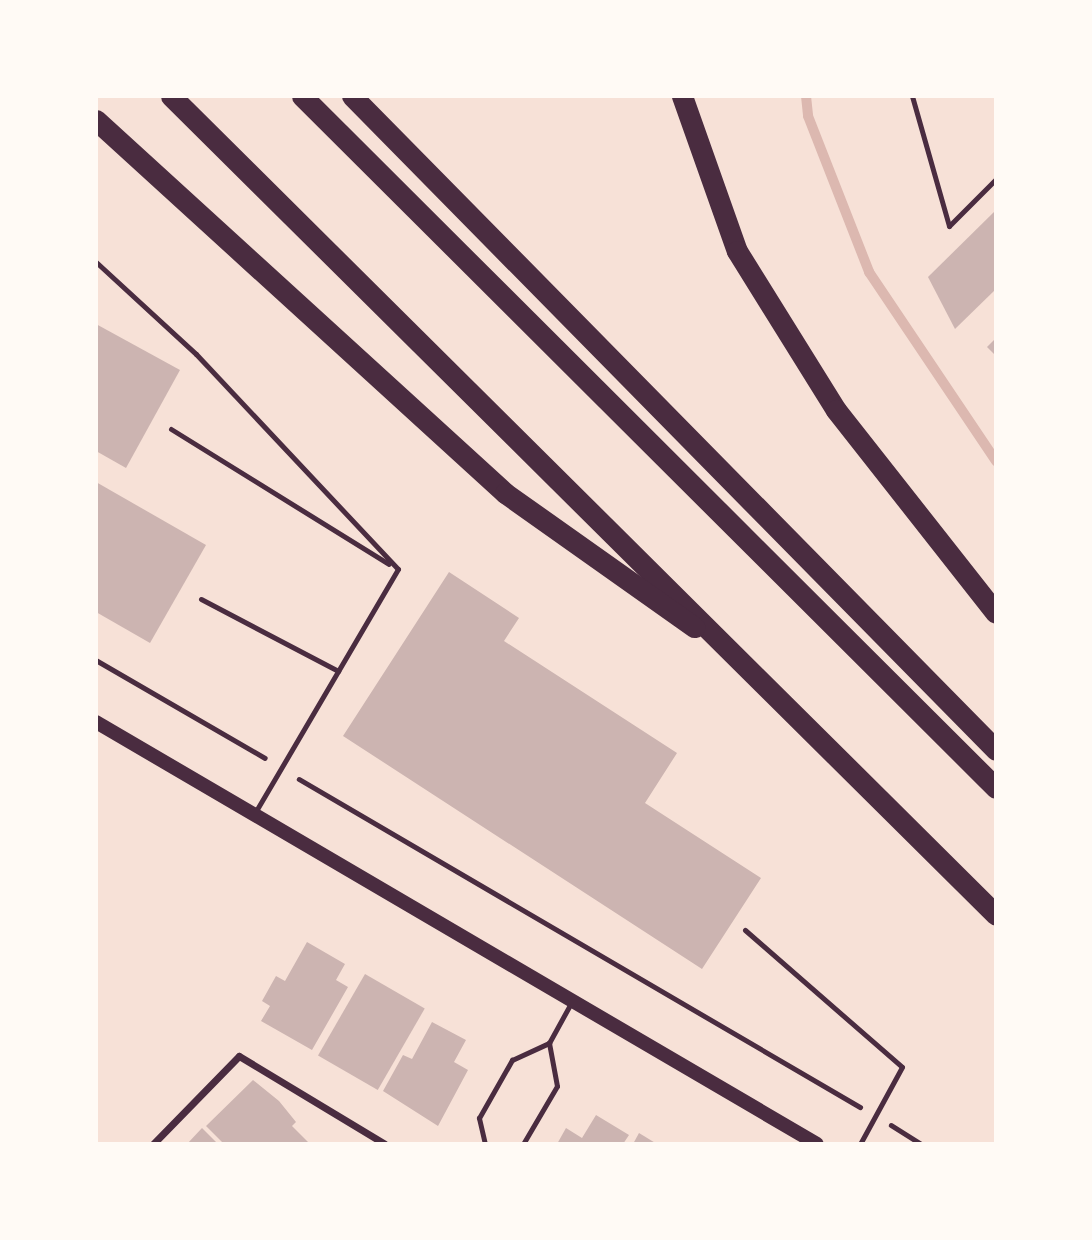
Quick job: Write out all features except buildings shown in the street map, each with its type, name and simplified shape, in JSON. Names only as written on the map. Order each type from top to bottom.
[{"type":"highway","points":[[171,96],[746,663],[996,915]]},
{"type":"highway","points":[[302,96],[996,788]]},
{"type":"highway","points":[[352,96],[996,750]]},
{"type":"highway","points":[[682,96],[737,251],[836,410],[996,612]]},
{"type":"highway","points":[[96,120],[505,493],[746,663]]},
{"type":"main road","points":[[96,722],[817,1144]]},
{"type":"street","points":[[153,1144],[239,1056],[385,1144]]},
{"type":"lane","points":[[912,96],[949,226],[996,179]]},
{"type":"lane","points":[[96,261],[196,354],[398,569]]},
{"type":"lane","points":[[171,429],[398,569]]},
{"type":"lane","points":[[255,813],[398,569]]},
{"type":"lane","points":[[201,599],[338,671]]},
{"type":"lane","points":[[745,930],[902,1067],[860,1144]]},
{"type":"lane","points":[[485,1144],[479,1118],[512,1060],[548,1044],[572,1000]]},
{"type":"lane","points":[[523,1144],[557,1086],[548,1044]]},
{"type":"path","points":[[96,660],[921,1144]]},
{"type":"waterway","points":[[806,96],[808,116],[869,272],[996,461]]}]
